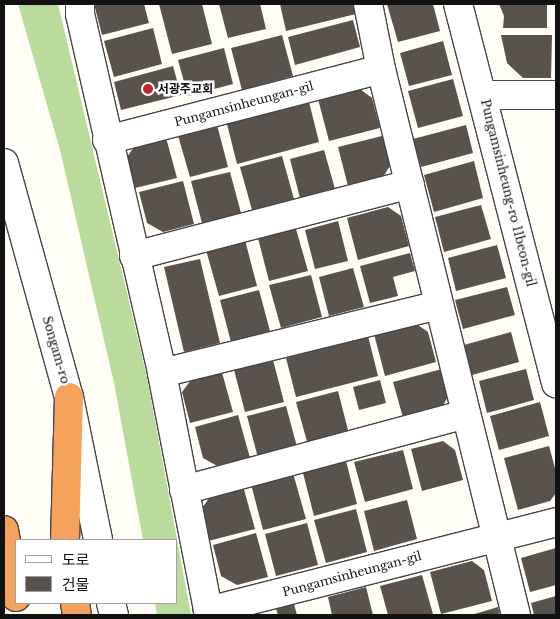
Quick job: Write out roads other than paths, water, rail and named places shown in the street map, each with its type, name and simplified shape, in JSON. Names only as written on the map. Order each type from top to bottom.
[{"type":"highway","points":[[65,539],[69,397]]},
{"type":"highway","points":[[4,530],[15,591]]},
{"type":"street","name":"Pungamsinheungan-gil","points":[[80,4],[80,14],[107,140],[162,373],[208,613],[496,536],[556,522]]},
{"type":"street","points":[[368,4],[381,69],[516,615]]},
{"type":"street","name":"Pungamsinheung-ro 11beon-gil","points":[[458,4],[556,384]]},
{"type":"street","name":"Pungamsinheungan-gil","points":[[107,140],[381,69]]},
{"type":"street","points":[[483,95],[556,95]]},
{"type":"street","name":"Songam-ro","points":[[4,163],[69,397],[98,539]]},
{"type":"street","points":[[134,256],[410,184]]},
{"type":"street","points":[[162,373],[439,305]]},
{"type":"street","points":[[184,490],[466,414]]},
{"type":"place","name":"서광주교회","points":[[148,89]]}]
